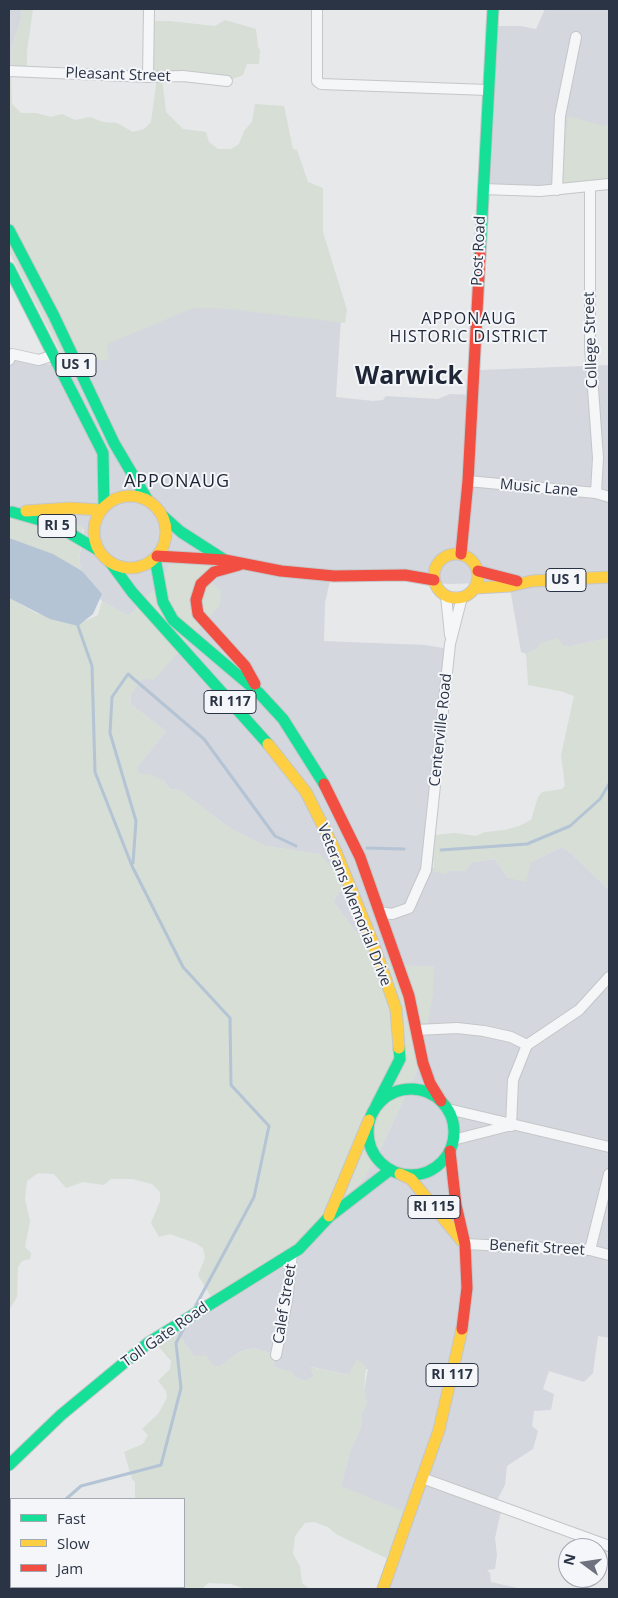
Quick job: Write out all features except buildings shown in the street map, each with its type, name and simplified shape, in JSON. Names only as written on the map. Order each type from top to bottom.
[{"type":"main road","name":"Post Road","points":[[461,554],[468,481],[493,9]]},
{"type":"main road","name":"US 1","points":[[9,230],[54,316],[114,443],[147,499],[181,532],[225,560]]},
{"type":"main road","name":"US 1","points":[[9,268],[103,453],[102,508],[94,529],[98,550]]},
{"type":"main road","points":[[102,508],[117,498],[132,495],[147,499]]},
{"type":"main road","name":"RI 5","points":[[10,512],[102,508]]},
{"type":"main road","name":"RI 5","points":[[10,512],[54,524],[98,550]]},
{"type":"main road","points":[[156,557],[165,544],[167,530],[163,516]]},
{"type":"main road","points":[[98,550],[110,562]]},
{"type":"main road","name":"US 1","points":[[405,575],[436,567],[442,559],[451,554],[461,554],[470,558],[478,570],[524,582]]},
{"type":"main road","name":"US 1","points":[[110,562],[121,567],[133,568],[145,565],[156,557],[225,560],[281,572],[334,576],[405,575],[434,580]]},
{"type":"main road","name":"Veterans Memorial Drive","points":[[156,557],[164,602],[173,620],[259,693],[283,720],[319,774],[360,857],[409,996],[430,1083],[444,1105]]},
{"type":"main road","name":"Veterans Memorial Drive","points":[[110,562],[132,592],[285,765],[306,792],[336,852],[373,944],[397,1018],[400,1059],[376,1106]]},
{"type":"main road","points":[[242,564],[214,572],[201,584],[196,600],[198,614],[212,632],[245,666],[259,693]]},
{"type":"main road","points":[[436,567],[434,580],[438,590],[446,596],[462,598]]},
{"type":"main road","points":[[476,588],[478,570]]},
{"type":"main road","name":"US 1","points":[[462,598],[476,588],[524,582],[609,577]]},
{"type":"main road","points":[[415,1089],[429,1092],[444,1105],[454,1130],[451,1146],[441,1163],[429,1171],[414,1175],[395,1172],[378,1161],[371,1148],[368,1134],[369,1120],[376,1106],[394,1093],[415,1089]]},
{"type":"main road","name":"Toll Gate Road","points":[[329,1217],[369,1120]]},
{"type":"main road","name":"RI 117","points":[[383,1589],[446,1404],[464,1322],[467,1288],[465,1244],[456,1205],[451,1146]]},
{"type":"main road","name":"Toll Gate Road","points":[[9,1465],[61,1415],[148,1343],[299,1249],[329,1217],[395,1172]]},
{"type":"main road","name":"RI 115","points":[[395,1172],[410,1179],[465,1244]]},
{"type":"main road","name":"RI 117","points":[[373,1589],[414,1502]]},
{"type":"street","points":[[148,77],[149,9]]},
{"type":"street","points":[[317,9],[317,81],[320,84],[488,90]]},
{"type":"street","points":[[557,190],[560,116],[576,37]]},
{"type":"street","name":"Pleasant Street","points":[[9,71],[148,77],[183,76],[227,81]]},
{"type":"street","points":[[483,189],[557,190],[609,184]]},
{"type":"street","name":"College Street","points":[[590,186],[590,338],[598,458],[596,493]]},
{"type":"street","points":[[10,356],[38,360],[54,355]]},
{"type":"street","name":"Music Lane","points":[[468,481],[596,493],[609,497]]},
{"type":"street","name":"Centerville Road","points":[[446,596],[450,644]]},
{"type":"street","name":"Centerville Road","points":[[379,912],[392,914],[409,908],[426,870],[450,644],[462,598]]},
{"type":"street","points":[[511,1126],[514,1080],[527,1045],[579,1010],[609,977]]},
{"type":"street","points":[[416,1030],[457,1028],[475,1030],[511,1036],[527,1045]]},
{"type":"street","points":[[444,1105],[511,1126],[609,1147]]},
{"type":"street","points":[[451,1146],[511,1126]]},
{"type":"street","points":[[590,1250],[609,1174]]},
{"type":"street","name":"Benefit Street","points":[[465,1244],[590,1250],[609,1255]]},
{"type":"street","name":"Calef Street","points":[[276,1355],[287,1301],[292,1253]]},
{"type":"street","points":[[422,1478],[609,1546]]},
{"type":"shaded area","points":[[9,9],[22,9],[21,19],[11,50],[11,69],[9,70]]},
{"type":"shaded area","points":[[22,9],[33,9],[27,51],[27,70],[11,71],[12,104],[21,113],[36,113],[51,117],[62,114],[75,120],[90,117],[103,122],[117,123],[133,132],[144,129],[151,122],[157,78],[147,75],[149,21],[169,21],[215,26],[225,20],[256,29],[260,50],[259,64],[247,64],[243,75],[227,81],[162,78],[166,112],[183,129],[206,132],[209,142],[218,149],[231,149],[239,144],[244,131],[252,122],[255,104],[284,106],[293,149],[297,150],[308,182],[323,188],[323,232],[347,310],[345,323],[229,309],[193,308],[108,344],[107,351],[110,359],[100,361],[97,359],[74,372],[68,367],[9,252],[9,70],[11,68],[11,50],[21,19]]},
{"type":"shaded area","points":[[545,9],[609,9],[609,124],[604,126],[561,188],[490,189],[498,26],[520,26],[536,29]]},
{"type":"shaded area","points":[[568,116],[604,126],[609,124],[609,183],[561,188]]},
{"type":"shaded area","points":[[208,303],[341,319],[336,397],[373,401],[383,400],[386,396],[438,399],[450,394],[476,395],[480,370],[609,365],[609,638],[571,646],[537,649],[526,654],[521,652],[509,582],[450,584],[336,576],[331,577],[325,602],[324,641],[425,645],[449,649],[433,868],[447,873],[447,871],[465,871],[472,862],[495,859],[508,878],[531,862],[562,847],[572,854],[609,890],[609,1338],[598,1336],[593,1373],[584,1382],[549,1371],[543,1389],[554,1394],[551,1410],[534,1411],[532,1426],[538,1431],[533,1449],[507,1466],[505,1485],[496,1502],[502,1507],[495,1538],[497,1555],[495,1569],[487,1570],[490,1573],[491,1582],[522,1589],[383,1589],[397,1556],[341,1486],[350,1451],[362,1425],[361,1415],[367,1403],[364,1391],[368,1369],[349,1375],[311,1367],[314,1376],[306,1381],[296,1378],[291,1372],[275,1367],[273,1365],[276,1355],[253,1348],[239,1352],[220,1366],[214,1366],[194,1356],[173,1327],[373,1165],[419,1066],[433,993],[433,966],[410,966],[386,959],[355,931],[333,901],[344,886],[319,854],[265,846],[228,827],[180,790],[170,789],[164,781],[138,773],[138,766],[166,731],[130,704],[131,694],[142,679],[166,573],[154,590],[129,616],[102,601],[83,578],[79,560],[84,529],[9,513],[9,363],[16,360],[68,367],[108,339],[182,305]]},
{"type":"shaded area","points":[[9,513],[83,526],[79,560],[83,578],[9,540]]},
{"type":"shaded area","points":[[173,554],[218,561],[213,584],[221,591],[220,605],[154,680],[142,679],[131,694],[130,704],[166,731],[138,766],[138,773],[150,774],[164,781],[170,789],[180,790],[228,827],[265,846],[319,854],[344,878],[344,886],[333,901],[355,931],[386,959],[410,966],[434,966],[433,993],[423,1051],[419,1066],[373,1165],[338,1216],[213,1300],[198,1275],[205,1258],[203,1248],[170,1234],[159,1237],[151,1223],[160,1201],[160,1192],[152,1184],[132,1179],[111,1179],[104,1185],[83,1182],[66,1188],[54,1174],[38,1173],[27,1181],[25,1199],[30,1221],[25,1247],[31,1253],[30,1259],[22,1261],[18,1267],[17,1297],[9,1310],[9,598],[36,613],[76,625],[98,615],[102,601],[129,616],[154,590],[165,573]]},
{"type":"shaded area","points":[[557,638],[564,646],[571,646],[609,638],[609,890],[572,854],[562,847],[531,862],[526,882],[508,878],[495,859],[472,862],[465,871],[447,871],[447,874],[434,872],[434,835],[455,833],[476,836],[485,832],[505,830],[519,826],[531,820],[538,797],[542,792],[562,789],[565,786],[561,755],[574,696],[560,691],[528,685],[526,654],[537,649],[540,643]]},
{"type":"shaded area","points":[[173,1327],[194,1356],[206,1355],[214,1366],[220,1366],[239,1352],[253,1348],[276,1355],[273,1365],[275,1367],[292,1372],[296,1378],[306,1381],[314,1376],[310,1367],[348,1375],[357,1359],[366,1366],[364,1391],[367,1403],[361,1415],[362,1425],[350,1451],[341,1486],[408,1513],[386,1558],[336,1534],[328,1527],[314,1522],[305,1523],[295,1536],[293,1554],[300,1566],[302,1583],[310,1589],[246,1589],[231,1584],[208,1583],[202,1589],[97,1588],[185,1588],[185,1498],[135,1498],[135,1482],[132,1479],[124,1452],[143,1444],[148,1435],[142,1429],[158,1414],[167,1398],[166,1391],[158,1381],[170,1369],[171,1361],[153,1340]]},
{"type":"water","points":[[9,538],[53,554],[82,571],[102,594],[93,614],[78,626],[50,619],[9,598]]},
{"type":"waterway","points":[[78,626],[92,666],[95,772],[132,866],[183,967],[230,1018],[231,1085],[269,1126],[254,1197],[195,1307]]},
{"type":"waterway","points":[[133,863],[136,821],[110,733],[112,697],[128,674],[204,739],[275,836],[296,846]]},
{"type":"waterway","points":[[441,850],[527,844],[570,826],[600,799],[609,784]]},
{"type":"waterway","points":[[367,848],[404,849]]},
{"type":"waterway","points":[[67,1498],[81,1486],[161,1465],[181,1388],[176,1343],[184,1328]]},
{"type":"traffic: fast","points":[[480,255],[493,9]]},
{"type":"traffic: fast","points":[[9,230],[54,316],[114,443],[147,499]]},
{"type":"traffic: fast","points":[[9,268],[103,453],[104,506]]},
{"type":"traffic: fast","points":[[12,512],[54,524],[98,550]]},
{"type":"traffic: fast","points":[[163,516],[181,532],[223,559]]},
{"type":"traffic: fast","points":[[155,558],[163,602],[173,620],[259,693],[283,719],[324,784]]},
{"type":"traffic: fast","points":[[110,562],[132,592],[268,744]]},
{"type":"traffic: fast","points":[[376,1106],[400,1059],[399,1048]]},
{"type":"traffic: fast","points":[[411,1089],[427,1092],[435,1096],[447,1108],[451,1116],[454,1132],[451,1148],[447,1156],[435,1168],[427,1172],[411,1175],[395,1172],[387,1168],[375,1156],[371,1148],[368,1132],[371,1116],[375,1108],[387,1096],[395,1092],[411,1089]]},
{"type":"traffic: fast","points":[[9,1465],[61,1415],[148,1343],[299,1249],[329,1217],[390,1170]]},
{"type":"traffic: slow","points":[[137,496],[156,506],[164,518],[166,532],[164,546],[156,558],[144,566],[123,568],[104,558],[96,546],[94,525],[104,506],[116,498],[137,496]]},
{"type":"traffic: slow","points":[[26,511],[70,508],[101,510]]},
{"type":"traffic: slow","points":[[452,554],[460,554],[472,560],[478,576],[472,592],[460,598],[452,598],[440,592],[434,580],[434,572],[440,560],[452,554]]},
{"type":"traffic: slow","points":[[476,588],[510,586],[532,581],[609,577]]},
{"type":"traffic: slow","points":[[268,744],[306,792],[336,852],[373,943],[396,1009],[399,1048]]},
{"type":"traffic: slow","points":[[329,1216],[369,1120]]},
{"type":"traffic: slow","points":[[400,1174],[411,1179],[462,1241]]},
{"type":"traffic: slow","points":[[383,1589],[439,1430],[462,1329]]},
{"type":"traffic: jam","points":[[461,554],[468,481],[480,255]]},
{"type":"traffic: jam","points":[[157,556],[225,560],[281,571],[334,576],[405,575],[434,580]]},
{"type":"traffic: jam","points":[[239,565],[214,572],[201,584],[196,600],[198,614],[245,666],[255,684]]},
{"type":"traffic: jam","points":[[478,571],[517,581]]},
{"type":"traffic: jam","points":[[324,784],[360,857],[409,996],[423,1063],[430,1083],[441,1101]]},
{"type":"traffic: jam","points":[[450,1151],[456,1205],[465,1244],[467,1288],[462,1329]]},
{"type":"district","name":"APPONAUG HISTORIC DISTRICT","points":[[469,328]]},
{"type":"district","name":"Warwick","points":[[409,377]]},
{"type":"district","name":"APPONAUG","points":[[177,482]]}]
